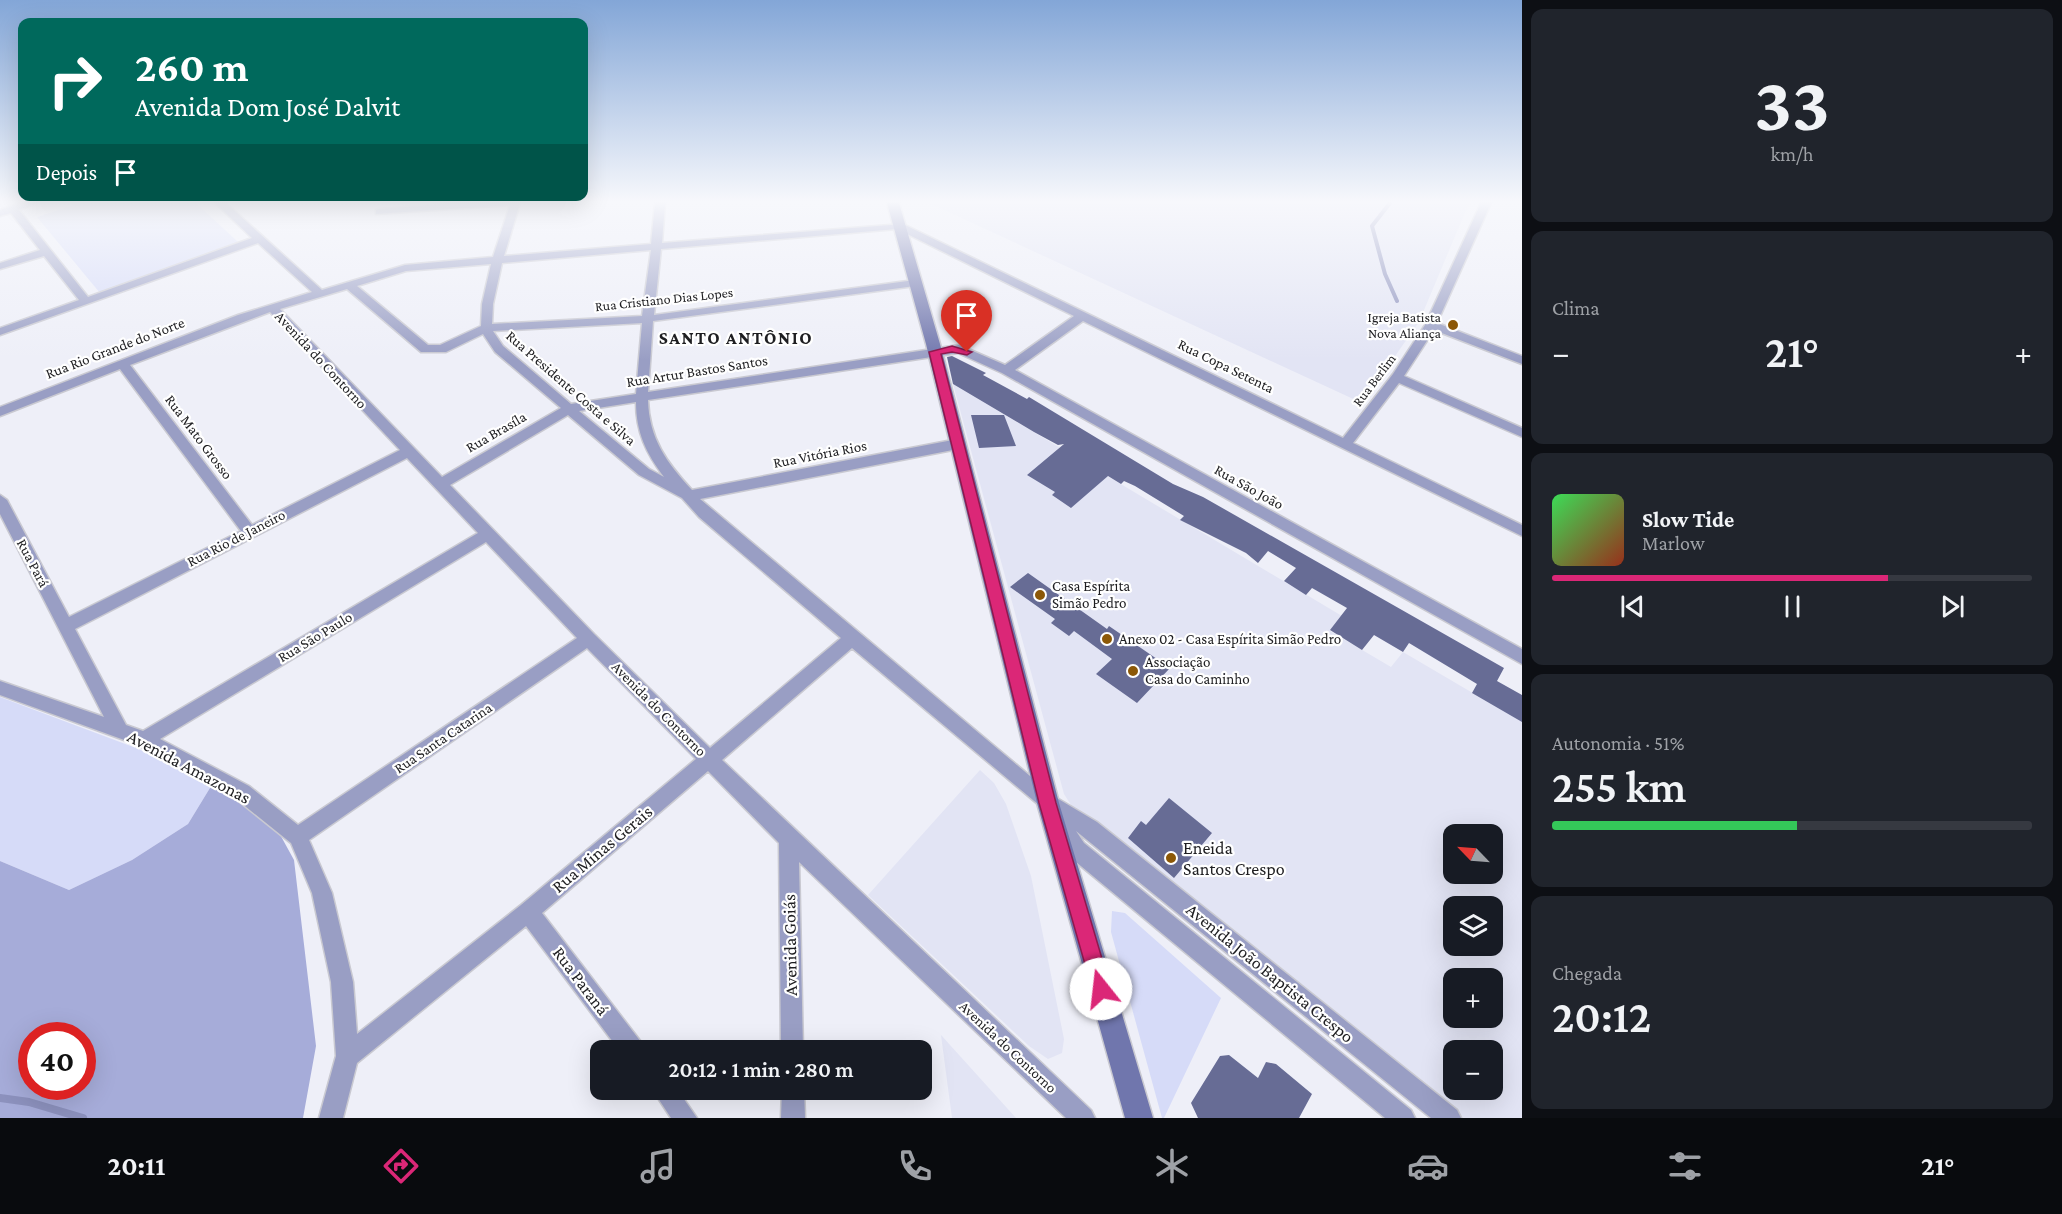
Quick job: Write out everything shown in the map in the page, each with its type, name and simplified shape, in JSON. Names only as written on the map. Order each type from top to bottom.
[{"type":"street","points":[[0,266],[35,255]]},
{"type":"street","points":[[48,255],[86,302]]},
{"type":"street","points":[[0,332],[214,255]]},
{"type":"street","points":[[276,255],[319,293]]},
{"type":"street","name":"Rua Presidente Costa e Silva","points":[[498,255],[486,328],[499,349],[644,472],[689,496]]},
{"type":"street","points":[[272,308],[405,268],[569,255]]},
{"type":"street","points":[[656,255],[646,319],[641,396],[645,433],[660,459],[704,513],[854,637],[1048,803]]},
{"type":"street","points":[[910,255],[915,283],[935,352],[1048,803],[1139,1118]]},
{"type":"street","name":"Rua Copa Setenta","points":[[959,255],[1522,531]]},
{"type":"street","name":"Rua Berlim","points":[[1346,443],[1397,377],[1431,325],[1463,255]]},
{"type":"street","name":"Rua Cristiano Dias Lopes","points":[[486,328],[646,319],[915,283]]},
{"type":"street","points":[[348,284],[430,350],[442,349],[486,328]]},
{"type":"street","name":"Avenida do Contorno","points":[[242,316],[272,308],[588,639],[789,839],[1083,1118]]},
{"type":"street","points":[[1006,370],[1084,315]]},
{"type":"street","name":"Rua Rio Grande do Norte","points":[[0,412],[242,316]]},
{"type":"street","points":[[1431,325],[1522,360]]},
{"type":"street","name":"Rua Artur Bastos Santos","points":[[571,408],[959,350]]},
{"type":"street","name":"Rua São João","points":[[959,350],[1006,370],[1522,657]]},
{"type":"street","name":"Rua Mato Grosso","points":[[122,363],[249,531]]},
{"type":"street","points":[[1397,377],[1522,433]]},
{"type":"street","name":"Rua Brasíla","points":[[439,485],[571,408]]},
{"type":"street","name":"Rua Vitória Rios","points":[[689,496],[958,444]]},
{"type":"street","name":"Rua Rio de Janeiro","points":[[66,626],[408,452]]},
{"type":"street","name":"Rua Pará","points":[[0,500],[120,730]]},
{"type":"street","name":"Rua São Paulo","points":[[144,739],[487,534]]},
{"type":"street","name":"Rua Minas Gerais","points":[[347,1056],[441,984],[854,637]]},
{"type":"street","name":"Rua Santa Catarina","points":[[298,836],[588,639]]},
{"type":"street","name":"Avenida Amazonas","points":[[0,688],[144,739],[242,792],[298,836],[322,893],[342,982],[347,1056],[331,1118]]},
{"type":"street","name":"Avenida João Baptista Crespo","points":[[1048,803],[1090,828],[1449,1118]]},
{"type":"street","name":"Avenida João Baptista Crespo","points":[[1048,803],[1077,850],[1403,1118]]},
{"type":"street","name":"Avenida Goiás","points":[[789,839],[792,1040]]},
{"type":"street","name":"Rua Paraná","points":[[528,912],[625,1040]]},
{"type":"street","points":[[671,1100],[685,1118]]},
{"type":"street","points":[[793,1100],[793,1118]]},
{"type":"shaded area","points":[[69,255],[202,255],[100,293]]},
{"type":"shaded area","points":[[1042,255],[1447,255],[1419,322],[1362,403]]},
{"type":"shaded area","points":[[953,384],[1342,616],[1330,631],[1391,667],[1403,652],[1522,722],[1522,1118],[1463,1118],[1082,817],[1064,794]]},
{"type":"shaded area","points":[[0,697],[136,748],[213,783],[188,824],[132,860],[69,890],[0,861]]},
{"type":"shaded area","points":[[980,770],[994,783],[1006,804],[1031,876],[1064,1039],[1062,1053],[1048,1059],[1029,1046],[868,895]]},
{"type":"shaded area","points":[[213,783],[277,829],[294,860],[316,1046],[303,1118],[0,1118],[0,861],[69,890],[132,860],[188,824]]},
{"type":"shaded area","points":[[1112,911],[1125,913],[1221,998],[1164,1118],[1162,1118],[1111,932]]},
{"type":"shaded area","points":[[941,1035],[1016,1118],[952,1118]]},
{"type":"building","points":[[952,356],[986,373],[983,375],[1027,399],[1029,397],[1173,484],[1203,497],[1504,668],[1497,681],[1522,695],[1522,722],[1472,693],[1477,684],[1409,643],[1403,652],[1374,635],[1362,650],[1330,630],[1347,608],[1312,588],[1306,595],[1284,581],[1296,568],[1268,551],[1258,563],[1246,553],[1180,520],[1184,516],[1135,486],[1124,481],[1121,484],[1108,476],[1071,508],[1052,495],[1055,492],[1027,475],[1064,444],[1058,445],[953,384],[947,357]]},
{"type":"building","points":[[971,415],[1004,415],[1016,446],[979,448]]},
{"type":"building","points":[[1028,573],[1107,629],[1109,626],[1170,668],[1137,703],[1096,674],[1112,659],[1074,631],[1069,636],[1051,623],[1055,619],[1010,587]]},
{"type":"building","name":"Eneida Santos Crespo","points":[[1169,798],[1212,833],[1174,878],[1128,838],[1141,821],[1146,825]]},
{"type":"building","points":[[1229,1055],[1258,1078],[1266,1062],[1276,1064],[1312,1094],[1299,1118],[1198,1118],[1191,1103],[1220,1056]]},
{"type":"waterway","points":[[1380,255],[1385,274],[1397,301]]},
{"type":"waterway","points":[[0,1098],[29,1102],[83,1118]]},
{"type":"place","name":"Igreja Batista Nova Aliança","points":[[1453,325]]},
{"type":"place","name":"Casa Espírita Simão Pedro","points":[[1040,595]]},
{"type":"place","name":"Anexo 02 - Casa Espírita Simão Pedro","points":[[1107,639]]},
{"type":"place","name":"Associação Casa do Caminho","points":[[1133,671]]},
{"type":"place","name":"Eneida Santos Crespo","points":[[1171,858]]},
{"type":"district","name":"SANTO ANTÔNIO","points":[[736,338]]},
{"type":"route","points":[[967,352],[952,349],[935,352],[1048,803],[1101,989]]}]
